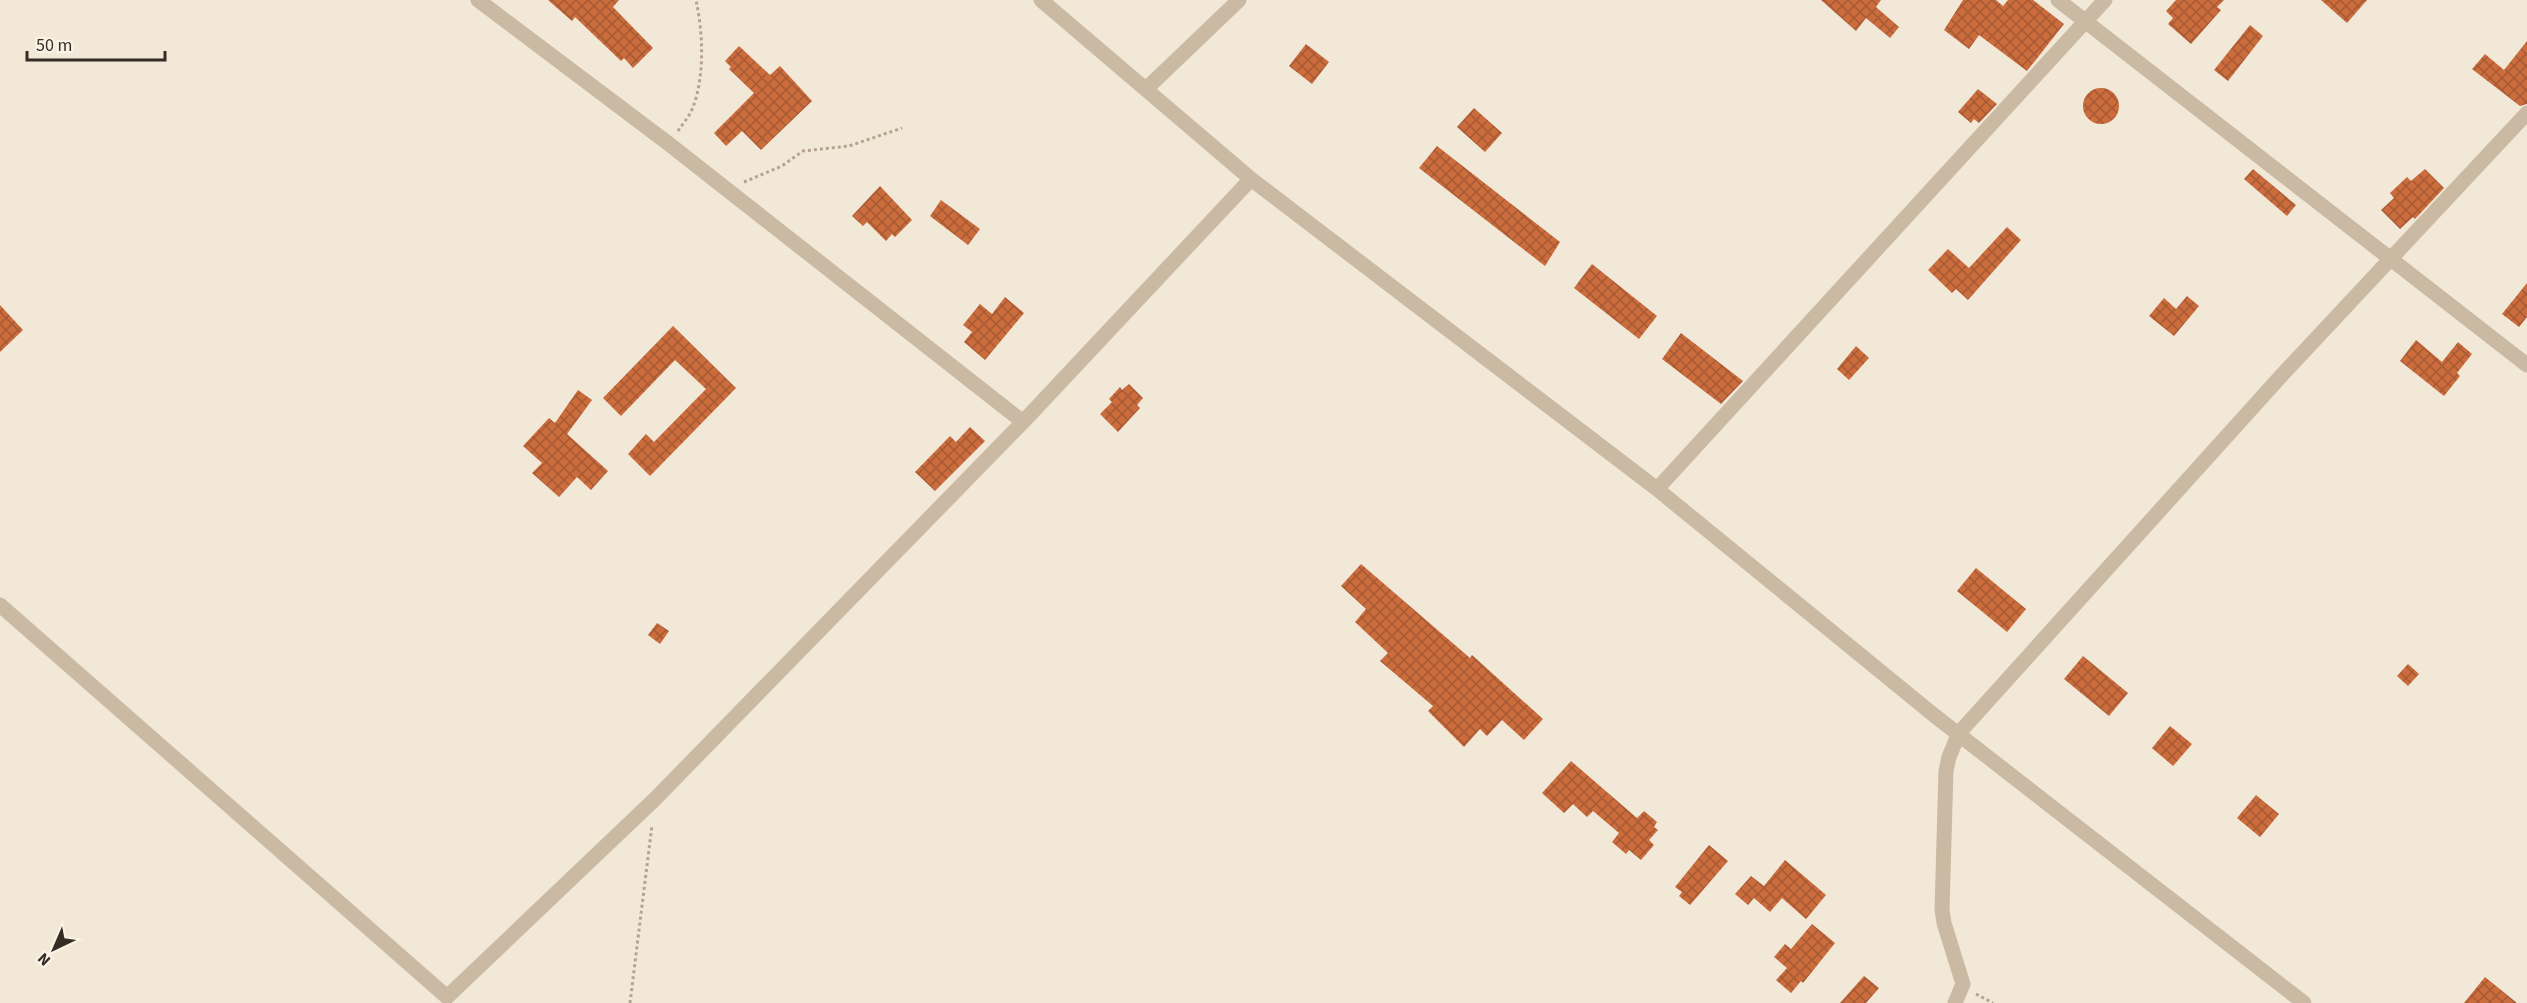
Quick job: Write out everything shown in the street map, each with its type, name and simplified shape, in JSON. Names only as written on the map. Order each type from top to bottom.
[{"type":"street","points":[[478,0],[669,144],[1023,422]]},
{"type":"street","points":[[1041,0],[1251,179],[1657,489],[1926,709],[2304,1003]]},
{"type":"street","points":[[1146,89],[1239,0]]},
{"type":"street","points":[[2058,0],[2087,20],[2390,261],[2527,365]]},
{"type":"street","points":[[1657,489],[2105,0]]},
{"type":"street","points":[[1955,1003],[1964,984],[1944,923],[1942,896],[1946,771],[1948,757],[1959,733],[2273,385],[2527,113]]},
{"type":"street","points":[[0,605],[444,1000],[655,799],[1023,422],[1251,179]]},
{"type":"path","points":[[669,144],[690,113],[695,98],[701,49],[696,0]]},
{"type":"path","points":[[726,189],[782,166],[799,153],[849,146],[902,128]]},
{"type":"path","points":[[630,1003],[655,799]]},
{"type":"building","points":[[548,0],[619,0],[613,7],[653,48],[633,68],[624,58],[621,61],[575,17],[572,21]]},
{"type":"building","points":[[1821,0],[1881,0],[1876,7],[1899,27],[1890,38],[1866,18],[1856,31]]},
{"type":"building","points":[[1963,0],[1996,0],[2003,6],[2008,0],[2033,0],[2064,24],[2027,71],[1979,35],[1969,49],[1944,30]]},
{"type":"building","points":[[2176,0],[2224,0],[2217,7],[2221,10],[2191,44],[2168,24],[2173,18],[2166,11]]},
{"type":"building","points":[[2321,0],[2367,0],[2347,23]]},
{"type":"building","points":[[2250,25],[2263,36],[2228,81],[2214,70]]},
{"type":"building","points":[[2527,41],[2527,104],[2520,106],[2472,69],[2485,54],[2504,70]]},
{"type":"building","points":[[1306,44],[1329,62],[1312,84],[1289,66]]},
{"type":"building","points":[[739,46],[770,75],[780,66],[812,101],[761,150],[742,131],[726,146],[714,133],[754,93],[729,69],[731,67],[725,61]]},
{"type":"building","points":[[2101,88],[2114,93],[2119,106],[2114,119],[2101,124],[2088,119],[2083,106],[2088,93]]},
{"type":"building","points":[[1978,89],[1997,104],[1979,123],[1974,119],[1971,123],[1958,112]]},
{"type":"building","points":[[1474,108],[1502,133],[1485,152],[1457,127]]},
{"type":"building","points":[[1437,146],[1560,242],[1545,266],[1419,168]]},
{"type":"building","points":[[2253,169],[2296,205],[2287,216],[2244,179]]},
{"type":"building","points":[[2425,169],[2444,188],[2415,219],[2413,217],[2400,229],[2381,210],[2394,198],[2390,193],[2407,177],[2411,181]]},
{"type":"building","points":[[880,186],[912,220],[895,237],[892,234],[886,241],[867,222],[863,226],[852,216]]},
{"type":"building","points":[[941,200],[980,229],[968,245],[930,216]]},
{"type":"building","points":[[2007,227],[2021,240],[1968,300],[1956,289],[1952,293],[1928,270],[1948,249],[1969,268]]},
{"type":"building","points":[[1592,264],[1657,316],[1639,339],[1574,288]]},
{"type":"building","points":[[2527,283],[2527,317],[2519,327],[2502,314]]},
{"type":"building","points":[[2187,296],[2199,306],[2174,336],[2149,316],[2164,298],[2176,309]]},
{"type":"building","points":[[1005,297],[1024,313],[985,360],[964,342],[972,332],[963,325],[980,304],[992,314]]},
{"type":"building","points":[[0,305],[23,330],[0,352]]},
{"type":"building","points":[[673,326],[736,388],[650,476],[628,454],[646,434],[654,442],[706,389],[675,360],[621,416],[603,398]]},
{"type":"building","points":[[1681,333],[1743,381],[1721,404],[1662,359]]},
{"type":"building","points":[[2416,340],[2442,362],[2458,342],[2472,354],[2457,373],[2460,376],[2444,396],[2400,361]]},
{"type":"building","points":[[1856,346],[1869,358],[1849,380],[1837,369]]},
{"type":"building","points":[[1129,384],[1143,398],[1137,405],[1140,408],[1118,432],[1100,414],[1112,402],[1109,399],[1120,387],[1122,390]]},
{"type":"building","points":[[578,390],[592,400],[567,434],[608,471],[591,490],[577,477],[559,497],[532,473],[542,463],[523,446],[549,418],[555,423]]},
{"type":"building","points":[[970,427],[985,441],[935,491],[915,472],[950,436],[956,442]]},
{"type":"building","points":[[1361,564],[1470,658],[1472,655],[1543,719],[1524,740],[1502,720],[1487,736],[1480,729],[1464,747],[1428,711],[1433,706],[1380,661],[1388,653],[1355,622],[1366,609],[1341,586]]},
{"type":"building","points":[[1976,568],[2026,609],[2007,632],[1957,591]]},
{"type":"building","points":[[657,623],[669,631],[660,644],[648,635]]},
{"type":"building","points":[[2083,656],[2128,693],[2109,716],[2064,679]]},
{"type":"building","points":[[2408,664],[2419,674],[2408,686],[2397,676]]},
{"type":"building","points":[[2170,726],[2192,744],[2173,766],[2152,748]]},
{"type":"building","points":[[1571,761],[1637,818],[1644,811],[1657,822],[1654,827],[1658,830],[1649,840],[1654,845],[1641,860],[1629,850],[1626,854],[1612,842],[1619,833],[1593,811],[1587,817],[1573,804],[1564,813],[1542,793]]},
{"type":"building","points":[[2256,795],[2279,814],[2260,837],[2237,818]]},
{"type":"building","points":[[1709,845],[1728,861],[1690,905],[1679,896],[1682,892],[1675,887]]},
{"type":"building","points":[[1785,860],[1826,895],[1806,919],[1782,898],[1770,912],[1754,898],[1748,905],[1735,894],[1751,876],[1764,886]]},
{"type":"building","points":[[1812,924],[1835,943],[1803,983],[1801,981],[1791,993],[1776,980],[1787,968],[1774,957],[1785,944],[1791,949]]},
{"type":"building","points":[[1864,976],[1879,988],[1866,1003],[1840,1003]]},
{"type":"building","points":[[2485,977],[2517,1003],[2464,1003]]}]
